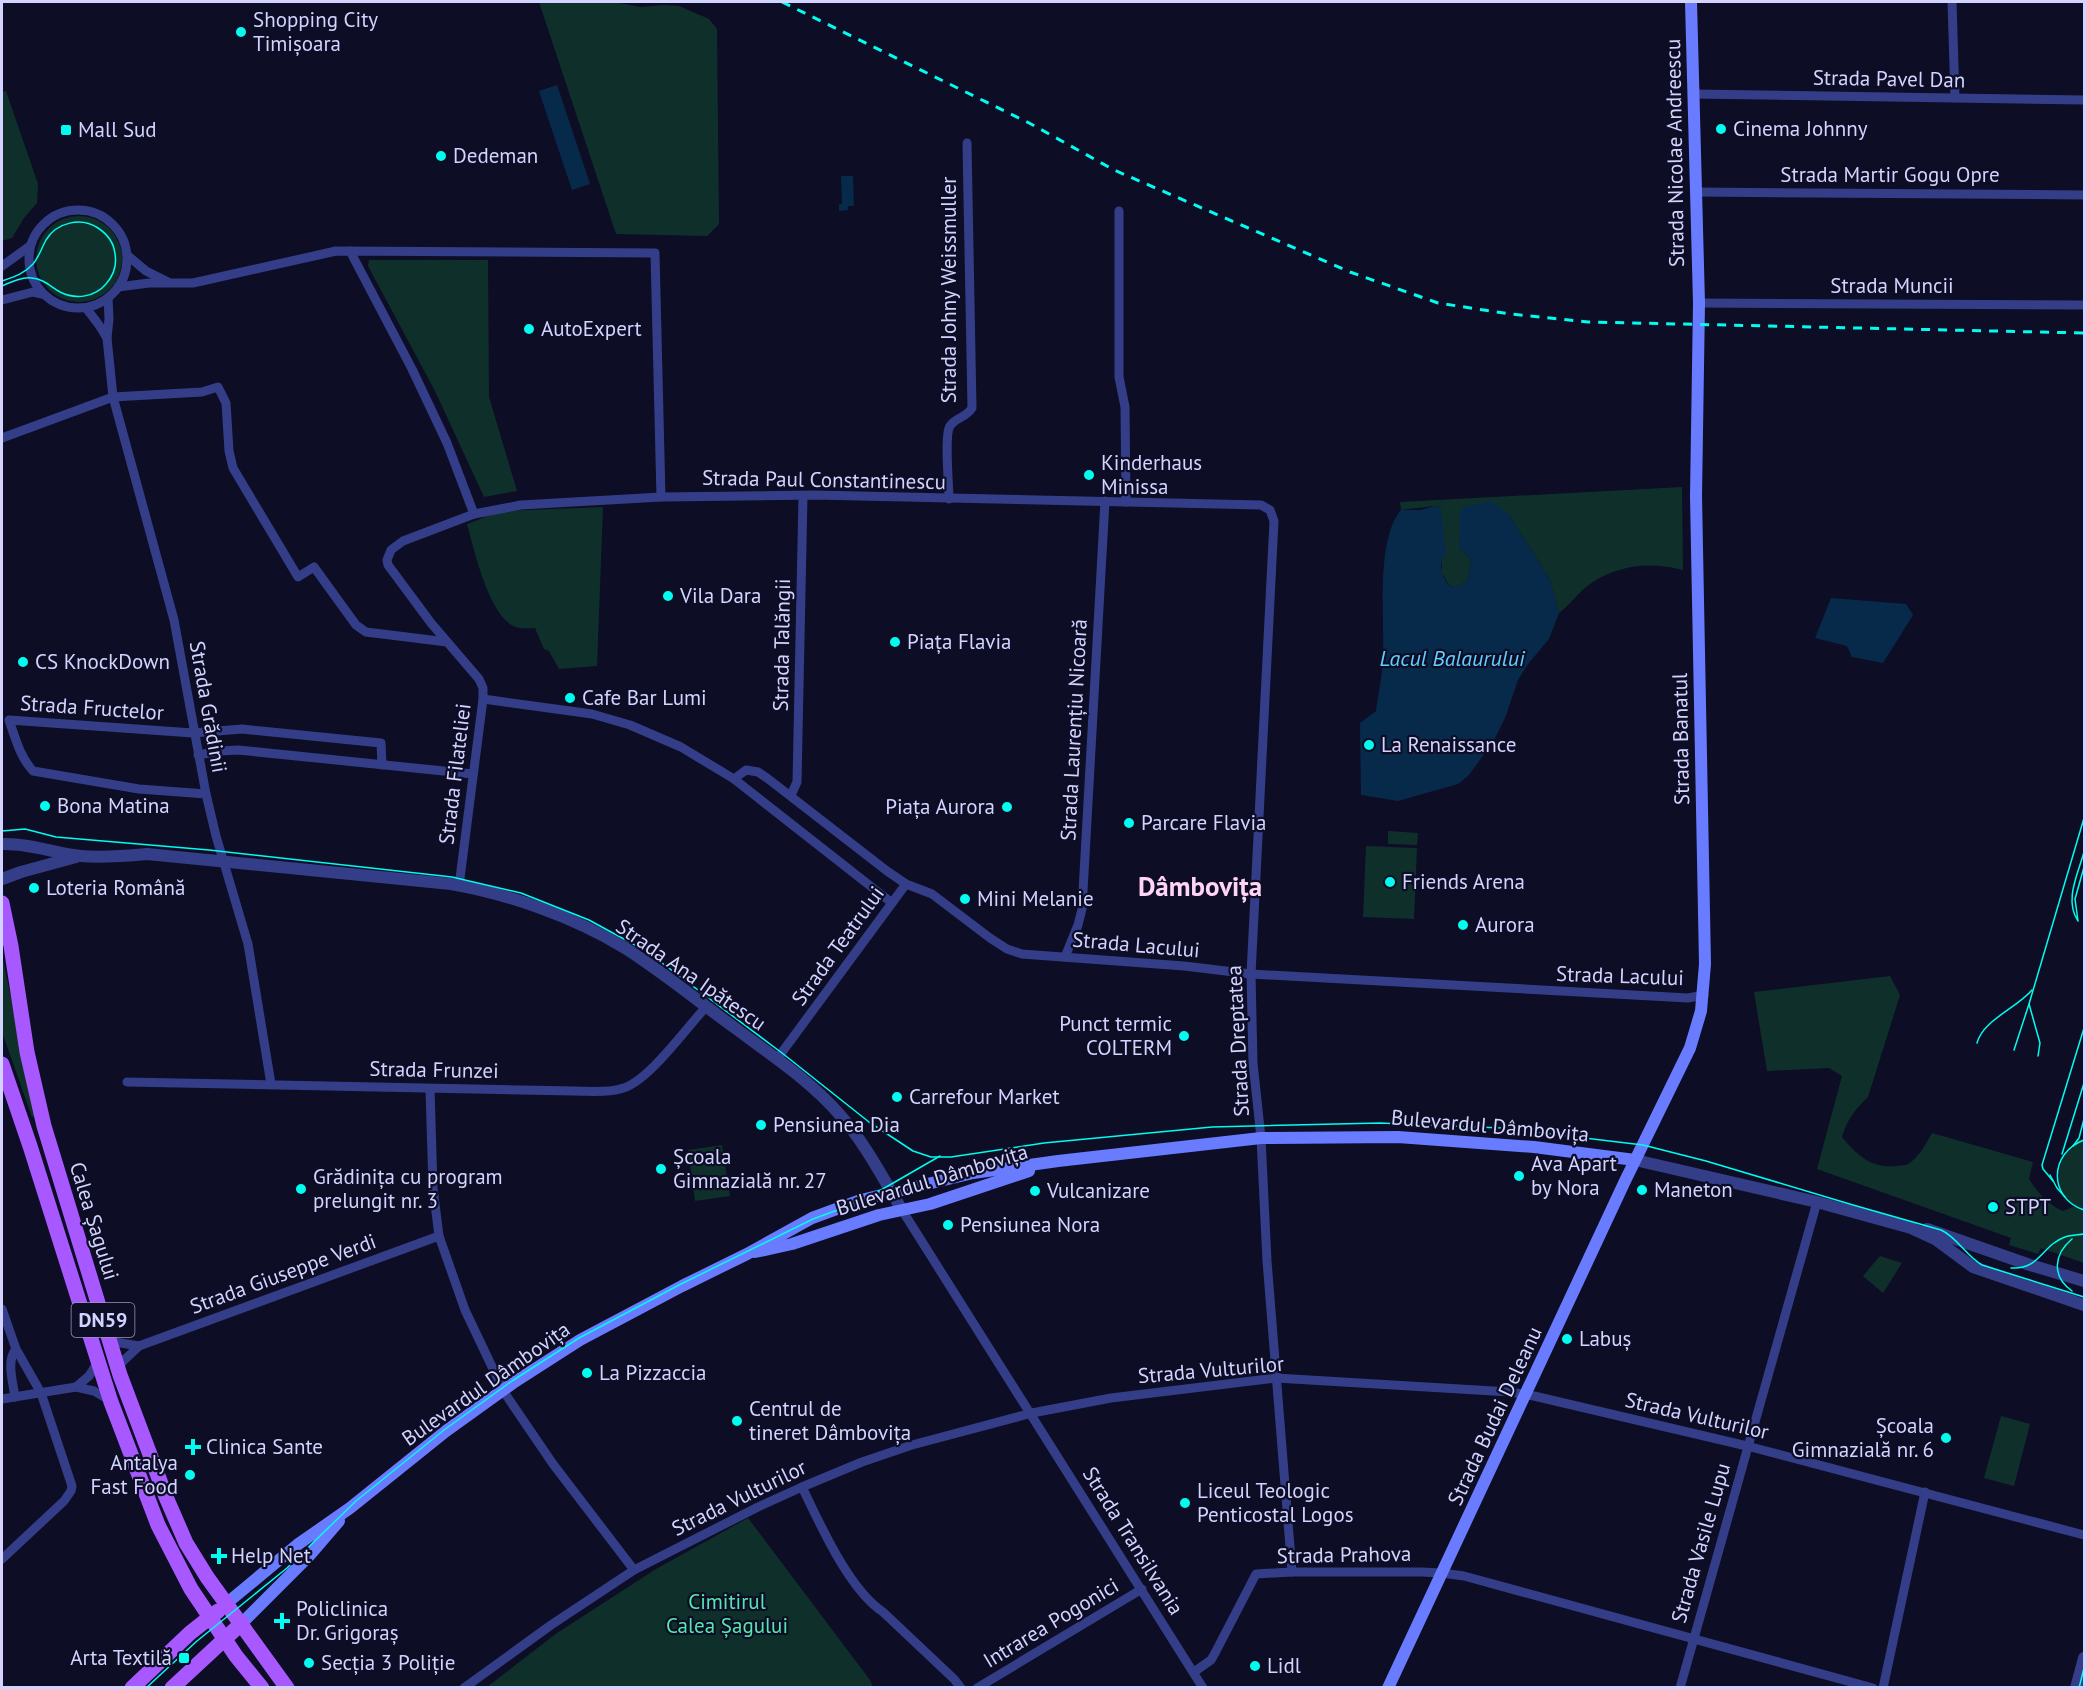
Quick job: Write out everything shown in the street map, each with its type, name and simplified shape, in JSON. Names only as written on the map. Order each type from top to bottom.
[{"type":"main road","name":"Strada Nicolae Andreescu","points":[[1691,2],[1699,303]]},
{"type":"main road","name":"Strada Banatul","points":[[1635,1160],[1690,1048],[1698,1028],[1704,995],[1695,496],[1699,303]]},
{"type":"main road","name":"Calea Șagului","points":[[2,903],[27,1052],[44,1126],[117,1367],[166,1497],[186,1543],[287,1688]]},
{"type":"main road","name":"Calea Șagului","points":[[2,1064],[111,1402],[166,1543],[191,1589],[262,1688]]},
{"type":"main road","name":"Bulevardul Dâmbovița","points":[[227,1603],[297,1545],[350,1508],[446,1431],[503,1390],[580,1340],[812,1218],[861,1200],[973,1173],[1261,1138],[1398,1137],[1534,1147],[1635,1160]]},
{"type":"main road","name":"Strada Budai Deleanu","points":[[1388,1688],[1635,1160]]},
{"type":"main road","name":"Bulevardul Dâmbovița","points":[[747,1254],[792,1244],[879,1215],[930,1204],[1058,1161]]},
{"type":"main road","name":"Bulevardul Dâmbovița","points":[[242,1623],[308,1557],[350,1508]]},
{"type":"main road","points":[[132,1688],[227,1603]]},
{"type":"main road","points":[[171,1688],[242,1623]]},
{"type":"street","points":[[1952,2],[1955,98]]},
{"type":"street","name":"Strada Pavel Dan","points":[[1693,94],[2085,100]]},
{"type":"street","name":"Strada Johny Weissmuller","points":[[949,499],[947,431],[954,422],[966,416],[972,408],[967,143]]},
{"type":"street","name":"Strada Martir Gogu Opre","points":[[1696,192],[2085,195]]},
{"type":"street","points":[[76,209],[96,213],[111,221],[121,235],[127,255],[126,272],[118,287],[108,298],[86,308],[62,306],[42,294],[32,278],[28,259],[35,233],[45,222],[54,215],[76,209]]},
{"type":"street","points":[[1119,211],[1119,377],[1125,407],[1126,502]]},
{"type":"street","points":[[2,266],[30,246]]},
{"type":"street","points":[[118,287],[193,283],[336,250],[655,253],[661,496]]},
{"type":"street","points":[[350,251],[412,369],[447,443],[474,514]]},
{"type":"street","points":[[127,255],[146,271],[170,283]]},
{"type":"street","points":[[2,300],[21,294],[42,294]]},
{"type":"street","name":"Strada Grădinii","points":[[108,298],[110,320],[107,338],[113,397],[174,620],[206,794],[248,944],[271,1084]]},
{"type":"street","name":"Strada Muncii","points":[[1699,303],[2085,305]]},
{"type":"street","name":"Strada Grădinii","points":[[86,308],[107,338]]},
{"type":"street","points":[[2,438],[113,397],[202,392],[218,387],[226,403],[229,451],[233,468],[298,577],[314,567],[356,625],[366,632],[447,642]]},
{"type":"street","name":"Strada Paul Constantinescu","points":[[388,555],[395,546],[403,541],[474,514],[521,505],[661,496],[814,495],[1105,501],[1261,505],[1270,510]]},
{"type":"street","name":"Strada Talăngii","points":[[791,795],[797,782],[803,496]]},
{"type":"street","name":"Strada Laurențiu Nicoară","points":[[1065,957],[1078,925],[1083,898],[1105,501]]},
{"type":"street","name":"Strada Dreptatea","points":[[1270,510],[1274,521],[1251,974],[1253,1064],[1261,1138],[1267,1261],[1292,1572]]},
{"type":"street","name":"Strada Filateliei","points":[[388,555],[388,565],[392,571],[479,679],[483,688],[459,886]]},
{"type":"street","points":[[483,699],[592,714],[630,725],[681,747],[753,793],[892,903]]},
{"type":"street","name":"Strada Fructelor","points":[[206,794],[139,789],[33,771],[27,765],[19,748],[9,720],[193,733],[242,729],[381,743],[382,765]]},
{"type":"street","points":[[198,755],[238,750],[473,774]]},
{"type":"street","name":"Strada Lacului","points":[[734,779],[746,770],[758,772],[791,795],[887,871],[906,884],[932,894],[1007,949],[1022,954],[1185,966],[1251,974],[1360,978],[1580,993],[1688,998],[1704,995]]},
{"type":"street","name":"Strada Ana Ipătescu","points":[[2,844],[23,845],[80,856],[114,857],[147,854],[459,886],[519,901],[585,927],[627,950],[777,1059],[841,1116],[1032,1413]]},
{"type":"street","name":"Strada Ana Ipătescu","points":[[2,879],[80,856]]},
{"type":"street","name":"Strada Teatrului","points":[[777,1059],[906,884]]},
{"type":"street","name":"Strada Frunzei","points":[[127,1082],[430,1089],[619,1090],[632,1086],[650,1071],[706,1007]]},
{"type":"street","points":[[430,1089],[433,1188],[439,1236],[465,1310],[503,1390],[553,1464],[634,1570]]},
{"type":"street","name":"Bulevardul Dâmbovița","points":[[1635,1160],[1817,1202],[1911,1228],[1935,1239],[1973,1267],[2085,1305]]},
{"type":"street","name":"Strada Vasile Lupu","points":[[1680,1688],[1817,1202]]},
{"type":"street","name":"Bulevardul Dâmbovița","points":[[1911,1228],[1930,1230],[2030,1265],[2085,1281]]},
{"type":"street","name":"Strada Giuseppe Verdi","points":[[117,1367],[139,1346],[439,1236]]},
{"type":"street","points":[[2,1310],[16,1349],[40,1393],[71,1481],[71,1491],[64,1501],[2,1559]]},
{"type":"street","name":"Strada Giuseppe Verdi","points":[[109,1341],[139,1346]]},
{"type":"street","points":[[15,1397],[11,1361],[12,1353],[16,1349]]},
{"type":"street","points":[[76,1386],[89,1376],[98,1362]]},
{"type":"street","name":"Strada Vulturilor","points":[[464,1688],[551,1625],[634,1570],[748,1512],[862,1462],[912,1445],[1032,1413],[1111,1398],[1276,1378],[1527,1394],[1747,1446],[2085,1535]]},
{"type":"street","points":[[2,1399],[76,1386],[94,1391],[111,1402]]},
{"type":"street","name":"Strada Transilvania","points":[[1032,1413],[1203,1688]]},
{"type":"street","points":[[802,1487],[856,1587],[961,1688]]},
{"type":"street","points":[[1883,1688],[1925,1492]]},
{"type":"street","name":"Strada Prahova","points":[[1194,1672],[1211,1660],[1256,1574],[1292,1572],[1442,1573],[1464,1576],[1873,1688]]},
{"type":"street","name":"Intrarea Pogonici","points":[[977,1688],[1142,1589]]},
{"type":"street","points":[[2076,1688],[2085,1658]]},
{"type":"green space","points":[[539,2],[614,2],[640,7],[679,6],[709,19],[717,29],[719,224],[707,236],[616,234]]},
{"type":"green space","points":[[6,91],[38,184],[37,203],[24,218],[12,238],[2,241],[2,92]]},
{"type":"green space","points":[[79,216],[103,223],[115,235],[122,259],[115,283],[103,295],[79,302],[55,295],[43,283],[36,259],[43,235],[55,223]]},
{"type":"green space","points":[[369,260],[488,260],[489,397],[517,491],[484,497],[435,391],[368,266]]},
{"type":"green space","points":[[1682,487],[1683,570],[1645,566],[1608,574],[1586,587],[1559,613],[1550,580],[1509,515],[1459,548],[1471,560],[1468,579],[1461,585],[1450,587],[1442,573],[1441,508],[1434,506],[1401,510],[1400,502]]},
{"type":"green space","points":[[603,507],[597,666],[559,669],[549,651],[544,649],[535,628],[516,627],[506,621],[498,611],[484,582],[467,524],[501,511]]},
{"type":"green space","points":[[1388,831],[1418,833],[1417,845],[1388,844]]},
{"type":"green space","name":"Friends Arena","points":[[1366,846],[1417,848],[1414,919],[1363,917]]},
{"type":"green space","points":[[2,955],[36,1116],[32,1117],[2,1032]]},
{"type":"green space","points":[[1890,976],[1900,995],[1868,1097],[1852,1115],[1842,1137],[1865,1159],[1880,1165],[1910,1163],[1920,1153],[1932,1133],[2033,1162],[2029,1179],[2044,1198],[2063,1211],[2075,1206],[2060,1192],[2061,1163],[2072,1146],[2078,1140],[2084,1139],[2084,1263],[2041,1248],[2038,1254],[2009,1245],[2011,1238],[1817,1169],[1842,1076],[1829,1068],[1767,1071],[1754,992]]},
{"type":"green space","points":[[722,1145],[730,1196],[695,1201],[688,1150]]},
{"type":"green space","points":[[1880,1256],[1902,1263],[1883,1293],[1863,1276]]},
{"type":"green space","points":[[2001,1416],[2030,1424],[2014,1486],[1984,1478]]},
{"type":"green space","name":"Cimitirul Calea Șagului","points":[[748,1518],[873,1687],[487,1687],[557,1633],[656,1569]]},
{"type":"water","points":[[557,85],[590,184],[572,190],[539,91]]},
{"type":"water","points":[[841,176],[853,176],[854,206],[848,206],[848,210],[839,211],[839,204],[842,204]]},
{"type":"water","name":"Lacul Balaurului","points":[[1491,501],[1509,515],[1550,580],[1559,613],[1549,639],[1518,680],[1505,718],[1493,742],[1469,775],[1458,784],[1398,801],[1361,795],[1360,723],[1376,711],[1383,660],[1384,561],[1393,524],[1401,510],[1421,510],[1434,506],[1441,508],[1446,553],[1443,557],[1442,570],[1450,587],[1461,585],[1468,579],[1471,560],[1459,548],[1460,512],[1464,507]]},
{"type":"water","points":[[1831,598],[1906,604],[1913,615],[1883,663],[1852,657],[1847,646],[1815,638]]},
{"type":"tram line","points":[[2,281],[19,275],[30,267],[46,240],[63,225],[77,222],[91,225],[104,233],[113,246],[115,262],[111,277],[102,288],[91,294],[72,296],[32,278],[20,279],[2,286]]},
{"type":"tram line","points":[[2038,1056],[2040,1043],[2029,1004],[2084,818]]},
{"type":"tram line","points":[[2,831],[25,829],[56,837],[209,850],[452,877],[521,893],[589,920],[646,951],[782,1053],[869,1122],[913,1151],[931,1157],[951,1157],[1044,1143],[1212,1127],[1380,1123],[1502,1128],[1643,1145],[1706,1161],[1941,1230],[1952,1237],[1982,1265],[2084,1297]]},
{"type":"tram line","points":[[2084,852],[2072,896],[2074,913],[2078,921],[2075,899],[2084,867]]},
{"type":"tram line","points":[[1977,1043],[1980,1035],[1993,1021],[2032,990]]},
{"type":"tram line","points":[[2014,1050],[2029,1004]]},
{"type":"tram line","points":[[2053,1181],[2042,1165],[2084,1028]]},
{"type":"tram line","points":[[2062,1154],[2084,1083]]},
{"type":"tram line","points":[[2073,1146],[2079,1138],[2084,1119]]},
{"type":"tram line","points":[[2084,1140],[2072,1146],[2064,1155],[2057,1175],[2064,1196],[2072,1204],[2084,1210]]},
{"type":"tram line","points":[[146,1688],[197,1641],[287,1568],[356,1501],[444,1430],[512,1381],[579,1338],[681,1284],[813,1219],[862,1201],[940,1156]]},
{"type":"tram line","points":[[2050,1175],[2065,1197]]},
{"type":"tram line","points":[[2011,1268],[2021,1268],[2035,1261],[2057,1241],[2065,1237],[2084,1234]]},
{"type":"tram line","points":[[2072,1239],[2061,1251],[2057,1265],[2061,1279],[2072,1291]]},
{"type":"tram line","points":[[2079,1688],[2084,1668]]},
{"type":"railway","points":[[782,2],[1031,124],[1114,170],[1350,272],[1438,303],[1510,314],[1588,322],[2084,333]]},
{"type":"place","name":"Shopping City Timișoara","points":[[241,32]]},
{"type":"place","name":"Cinema Johnny","points":[[1721,129]]},
{"type":"place","name":"Mall Sud","points":[[66,130]]},
{"type":"place","name":"Dedeman","points":[[441,156]]},
{"type":"place","name":"AutoExpert","points":[[529,329]]},
{"type":"place","name":"Kinderhaus Minissa","points":[[1089,475]]},
{"type":"place","name":"Vila Dara","points":[[668,596]]},
{"type":"place","name":"Piața Flavia","points":[[895,642]]},
{"type":"place","name":"CS KnockDown","points":[[23,662]]},
{"type":"place","name":"Cafe Bar Lumi","points":[[570,698]]},
{"type":"place","name":"La Renaissance","points":[[1369,745]]},
{"type":"place","name":"Bona Matina","points":[[45,806]]},
{"type":"place","name":"Piața Aurora","points":[[1007,807]]},
{"type":"place","name":"Parcare Flavia","points":[[1129,823]]},
{"type":"place","name":"Friends Arena","points":[[1390,882]]},
{"type":"place","name":"Loteria Română","points":[[34,888]]},
{"type":"place","name":"Mini Melanie","points":[[965,899]]},
{"type":"place","name":"Aurora","points":[[1463,925]]},
{"type":"place","name":"Punct termic COLTERM","points":[[1184,1036]]},
{"type":"place","name":"Carrefour Market","points":[[897,1097]]},
{"type":"place","name":"Pensiunea Dia","points":[[761,1125]]},
{"type":"place","name":"Școala Gimnazială nr. 27","points":[[661,1169]]},
{"type":"place","name":"Ava Apart by Nora","points":[[1519,1176]]},
{"type":"place","name":"Grădinița cu program prelungit nr. 3","points":[[301,1189]]},
{"type":"place","name":"Maneton","points":[[1642,1190]]},
{"type":"place","name":"Vulcanizare","points":[[1035,1191]]},
{"type":"place","name":"STPT","points":[[1993,1207]]},
{"type":"place","name":"Pensiunea Nora","points":[[948,1225]]},
{"type":"place","name":"Labuș","points":[[1567,1339]]},
{"type":"place","name":"La Pizzaccia","points":[[587,1373]]},
{"type":"place","name":"Centrul de tineret Dâmbovița","points":[[737,1421]]},
{"type":"place","name":"Școala Gimnazială nr. 6","points":[[1946,1438]]},
{"type":"place","name":"Clinica Sante","points":[[193,1447]]},
{"type":"place","name":"Antalya Fast Food","points":[[190,1475]]},
{"type":"place","name":"Liceul Teologic Penticostal Logos","points":[[1185,1503]]},
{"type":"place","name":"Help Net","points":[[219,1556]]},
{"type":"place","name":"Policlinica Dr. Grigoraș","points":[[282,1621]]},
{"type":"place","name":"Arta Textilă","points":[[184,1658]]},
{"type":"place","name":"Secția 3 Poliție","points":[[309,1663]]},
{"type":"place","name":"Lidl","points":[[1255,1666]]},
{"type":"district","name":"Dâmbovița","points":[[1200,887]]}]
